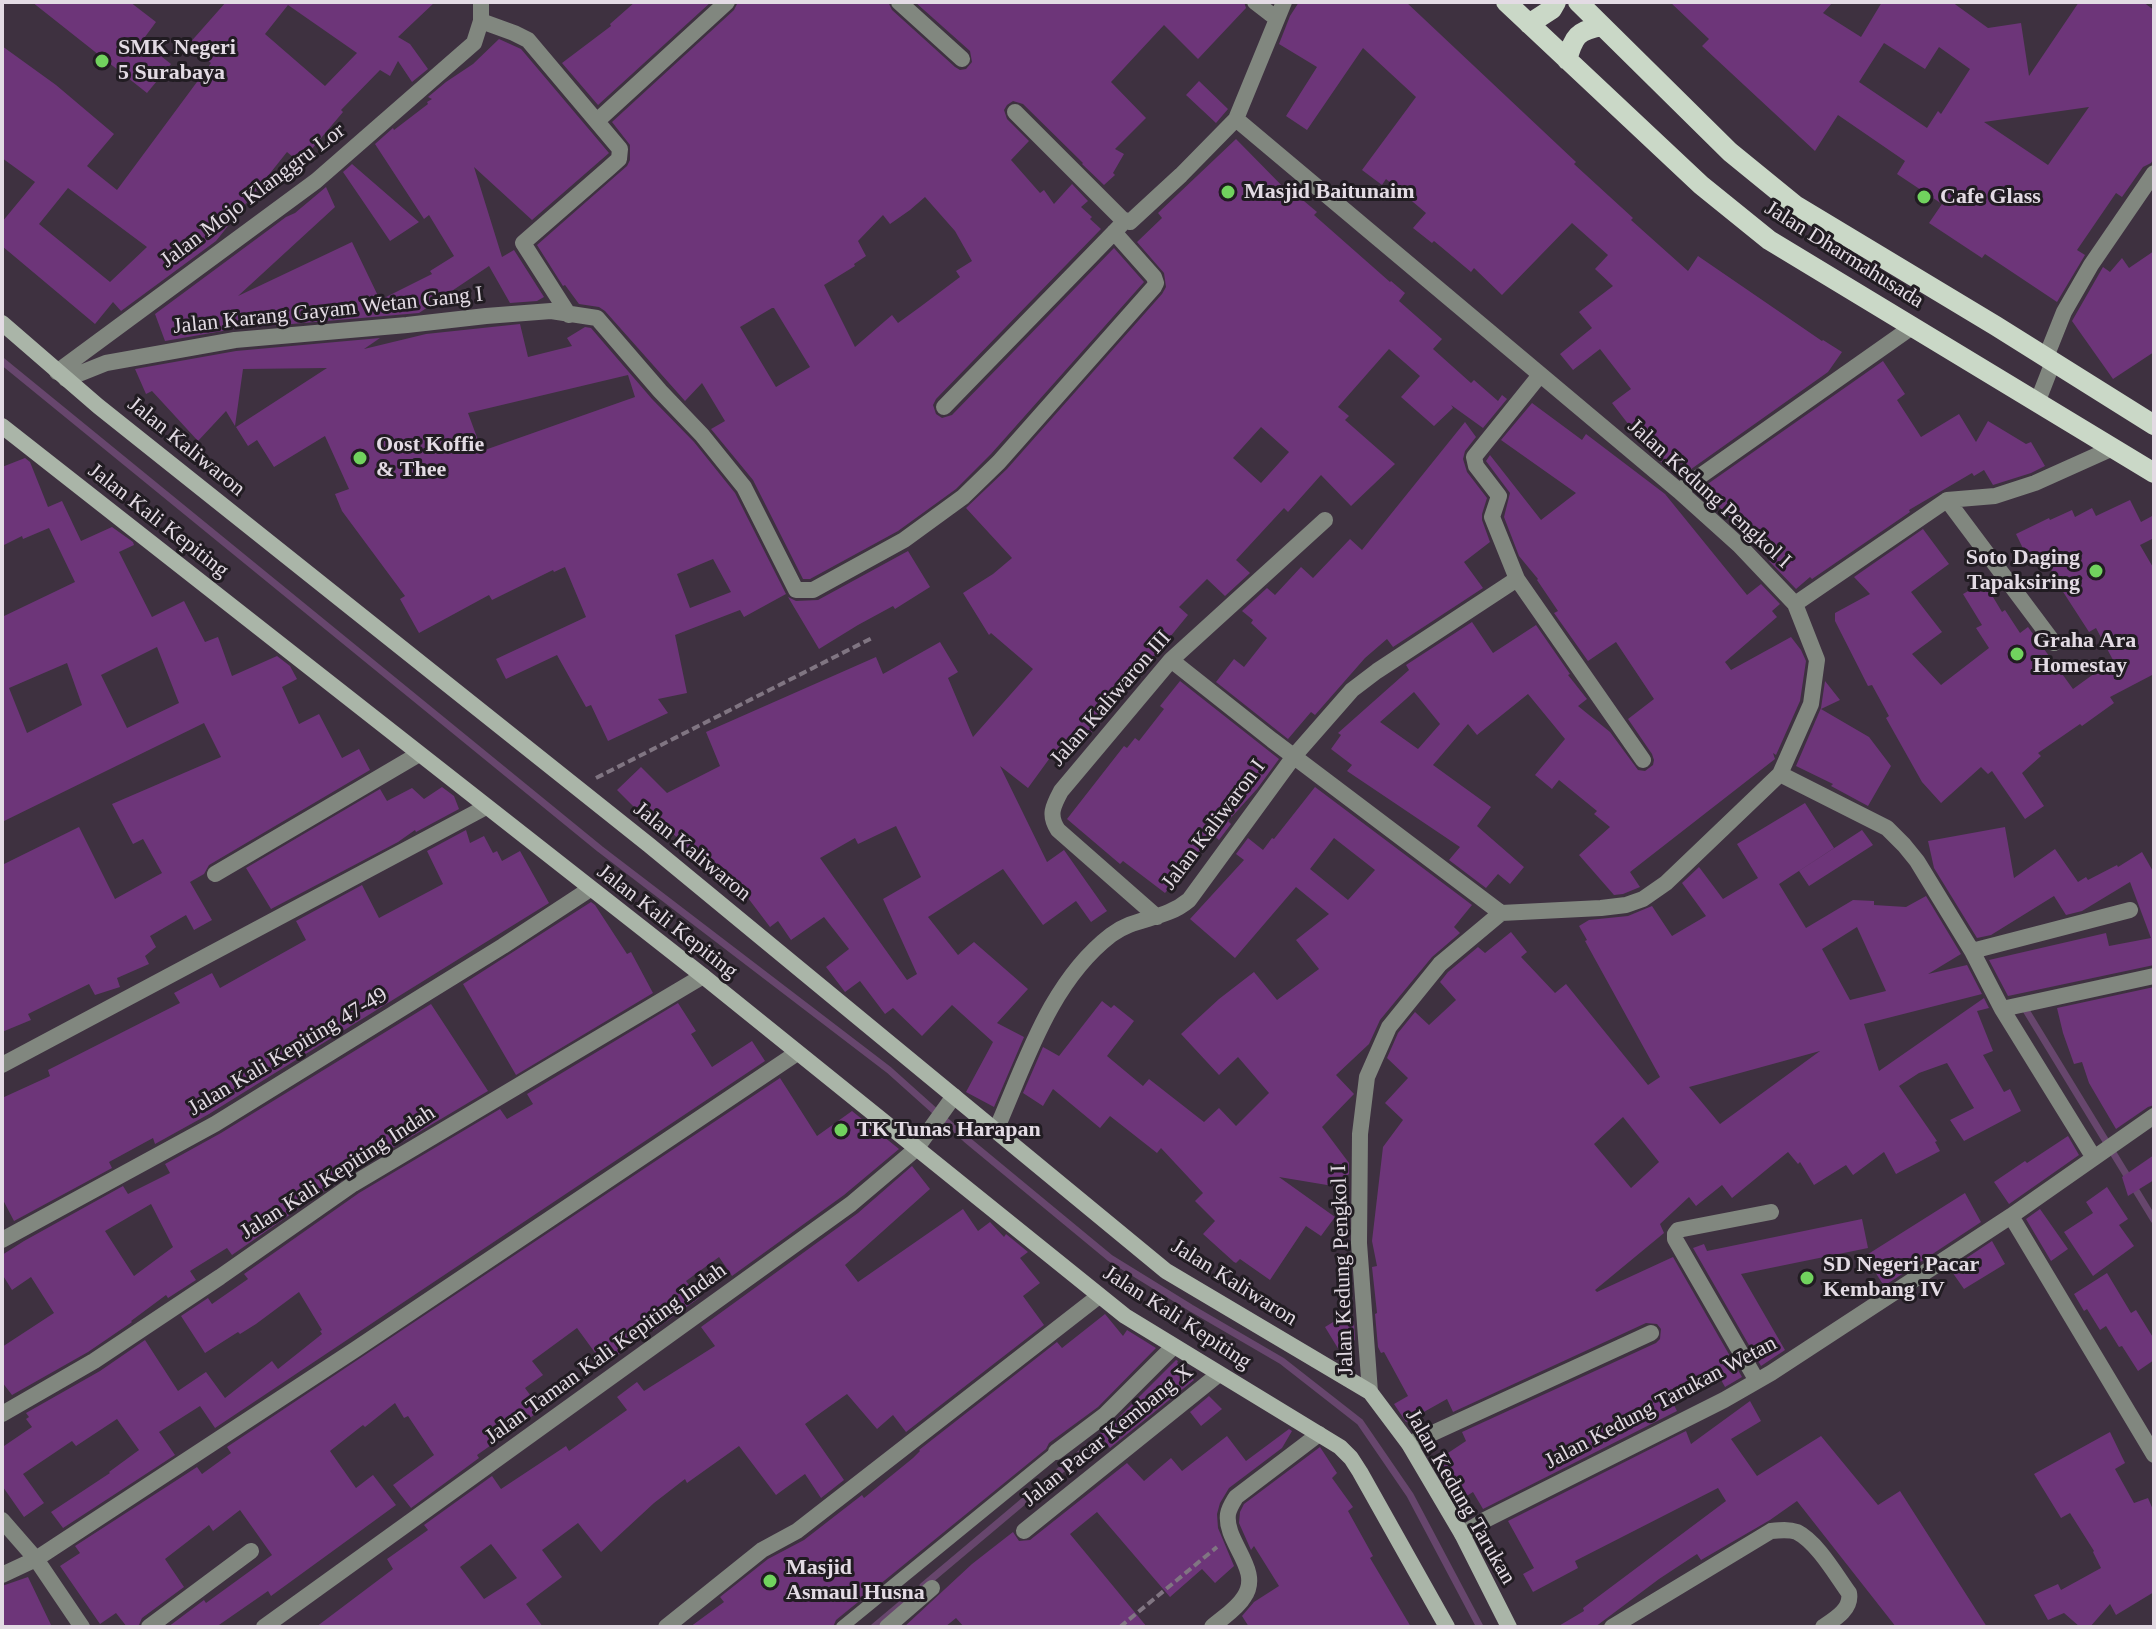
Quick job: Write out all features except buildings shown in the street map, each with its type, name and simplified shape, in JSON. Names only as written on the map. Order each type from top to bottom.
[{"type":"main road","name":"Jalan Dharmahusada","points":[[1506,2],[1701,185],[1769,240],[2154,473]]},
{"type":"main road","points":[[1529,24],[1552,9],[1556,2]]},
{"type":"main road","name":"Jalan Dharmahusada","points":[[1578,2],[1730,152],[1795,205],[2154,425]]},
{"type":"main road","points":[[1567,60],[1578,34],[1602,26]]},
{"type":"main road","name":"Jalan Kaliwaron","points":[[2,323],[61,375],[649,845],[950,1101],[996,1130],[1166,1271],[1370,1392]]},
{"type":"main road","name":"Jalan Kali Kepiting","points":[[2,426],[9,440],[703,976],[1125,1316],[1340,1447],[1351,1458],[1447,1627]]},
{"type":"main road","name":"Jalan Kedung Tarukan","points":[[1370,1392],[1409,1444],[1462,1534],[1509,1627]]},
{"type":"street","points":[[481,2],[481,21],[528,40],[620,149],[619,159],[523,243],[569,315]]},
{"type":"street","points":[[597,121],[727,2]]},
{"type":"street","points":[[899,2],[962,59]]},
{"type":"street","points":[[1255,2],[1277,19]]},
{"type":"street","points":[[944,407],[1120,226],[1133,220],[1236,119],[1284,2]]},
{"type":"street","name":"Jalan Mojo Klanggru Lor","points":[[61,375],[316,181],[474,43],[481,21]]},
{"type":"street","points":[[1015,112],[1120,226]]},
{"type":"street","name":"Jalan Kedung Pengkol I","points":[[1236,119],[1679,491],[1739,545],[1795,604],[1817,660],[1811,704],[1780,774],[1666,883],[1643,899],[1626,905],[1501,913],[1440,964],[1389,1027],[1367,1077],[1360,1134],[1359,1243],[1370,1392]]},
{"type":"street","points":[[2037,403],[2064,312],[2091,265],[2154,173]]},
{"type":"street","name":"Jalan Karang Gayam Wetan Gang I","points":[[61,375],[106,363],[235,340],[551,311],[597,318],[702,435],[744,487],[796,590],[813,590],[904,540],[963,497],[999,462],[1154,287],[1154,277],[1120,226]]},
{"type":"street","points":[[1679,491],[1912,327]]},
{"type":"street","points":[[1540,375],[1474,457],[1476,466],[1499,496],[1491,514],[1517,579],[1643,760]]},
{"type":"street","points":[[1795,604],[1947,500],[1995,496],[2022,488],[2113,448]]},
{"type":"street","points":[[1947,500],[2054,643]]},
{"type":"street","name":"Jalan Kaliwaron III","points":[[1157,917],[1058,830],[1052,813],[1061,791],[1171,660],[1325,520]]},
{"type":"street","name":"Jalan Kaliwaron I","points":[[996,1130],[1049,1010],[1074,973],[1110,936],[1131,923],[1171,913],[1189,900],[1295,755],[1352,690],[1517,579]]},
{"type":"street","points":[[1171,660],[1501,913]]},
{"type":"street","points":[[215,874],[419,754]]},
{"type":"street","points":[[1780,774],[1893,832],[1917,861],[1972,951],[2002,1009],[2097,1156]]},
{"type":"street","points":[[2,1065],[486,807]]},
{"type":"street","name":"Jalan Kali Kepiting 47-49","points":[[2,1240],[215,1124],[590,889]]},
{"type":"street","points":[[1972,951],[2130,910]]},
{"type":"street","name":"Jalan Kali Kepiting Indah","points":[[2,1414],[94,1361],[353,1184],[703,976]]},
{"type":"street","points":[[2002,1009],[2154,976]]},
{"type":"street","points":[[2,1575],[36,1559],[332,1365],[797,1053]]},
{"type":"street","name":"Jalan Taman Kali Kepiting Indah","points":[[264,1627],[851,1204],[918,1147],[950,1101]]},
{"type":"street","name":"Jalan Kedung Tarukan Wetan","points":[[1462,1534],[1757,1381],[2011,1216],[2154,1116]]},
{"type":"street","points":[[1757,1381],[1675,1239],[1675,1234],[1678,1230],[1771,1212]]},
{"type":"street","points":[[2011,1216],[2154,1455]]},
{"type":"street","points":[[666,1627],[762,1550],[797,1531],[1099,1296]]},
{"type":"street","points":[[1409,1444],[1651,1333]]},
{"type":"street","points":[[1056,1452],[1105,1415],[1173,1347]]},
{"type":"street","name":"Jalan Pacar Kembang X","points":[[1024,1531],[1219,1374]]},
{"type":"street","points":[[1212,1627],[1239,1604],[1249,1587],[1250,1578],[1228,1526],[1228,1515],[1236,1497],[1319,1434]]},
{"type":"street","points":[[2,1520],[36,1559],[82,1627]]},
{"type":"street","points":[[1612,1627],[1771,1531],[1785,1530],[1795,1531],[1809,1540],[1849,1593],[1847,1608],[1823,1627]]},
{"type":"street","points":[[149,1627],[251,1551]]},
{"type":"street","points":[[887,1627],[932,1588]]},
{"type":"lane","points":[[842,1627],[1056,1452]]},
{"type":"path","points":[[603,775],[874,637]]},
{"type":"path","points":[[1120,1627],[1232,1535]]},
{"type":"waterway","points":[[2,361],[600,849],[889,1070],[966,1139],[1110,1258],[1282,1361],[1360,1422],[1410,1495],[1480,1627]]},
{"type":"waterway","points":[[2024,1007],[2154,1220]]},
{"type":"waterway","points":[[923,1586],[1087,1448]]},
{"type":"waterway","points":[[874,1627],[911,1596]]},
{"type":"place","name":"SMK Negeri 5 Surabaya","points":[[102,61]]},
{"type":"place","name":"Masjid Baitunaim","points":[[1228,192]]},
{"type":"place","name":"Cafe Glass","points":[[1924,197]]},
{"type":"place","name":"Oost Koffie & Thee","points":[[360,458]]},
{"type":"place","name":"Soto Daging Tapaksiring","points":[[2096,571]]},
{"type":"place","name":"Graha Ara Homestay","points":[[2017,654]]},
{"type":"place","name":"TK Tunas Harapan","points":[[841,1130]]},
{"type":"place","name":"SD Negeri Pacar Kembang IV","points":[[1807,1278]]},
{"type":"place","name":"Masjid Asmaul Husna","points":[[770,1581]]}]
